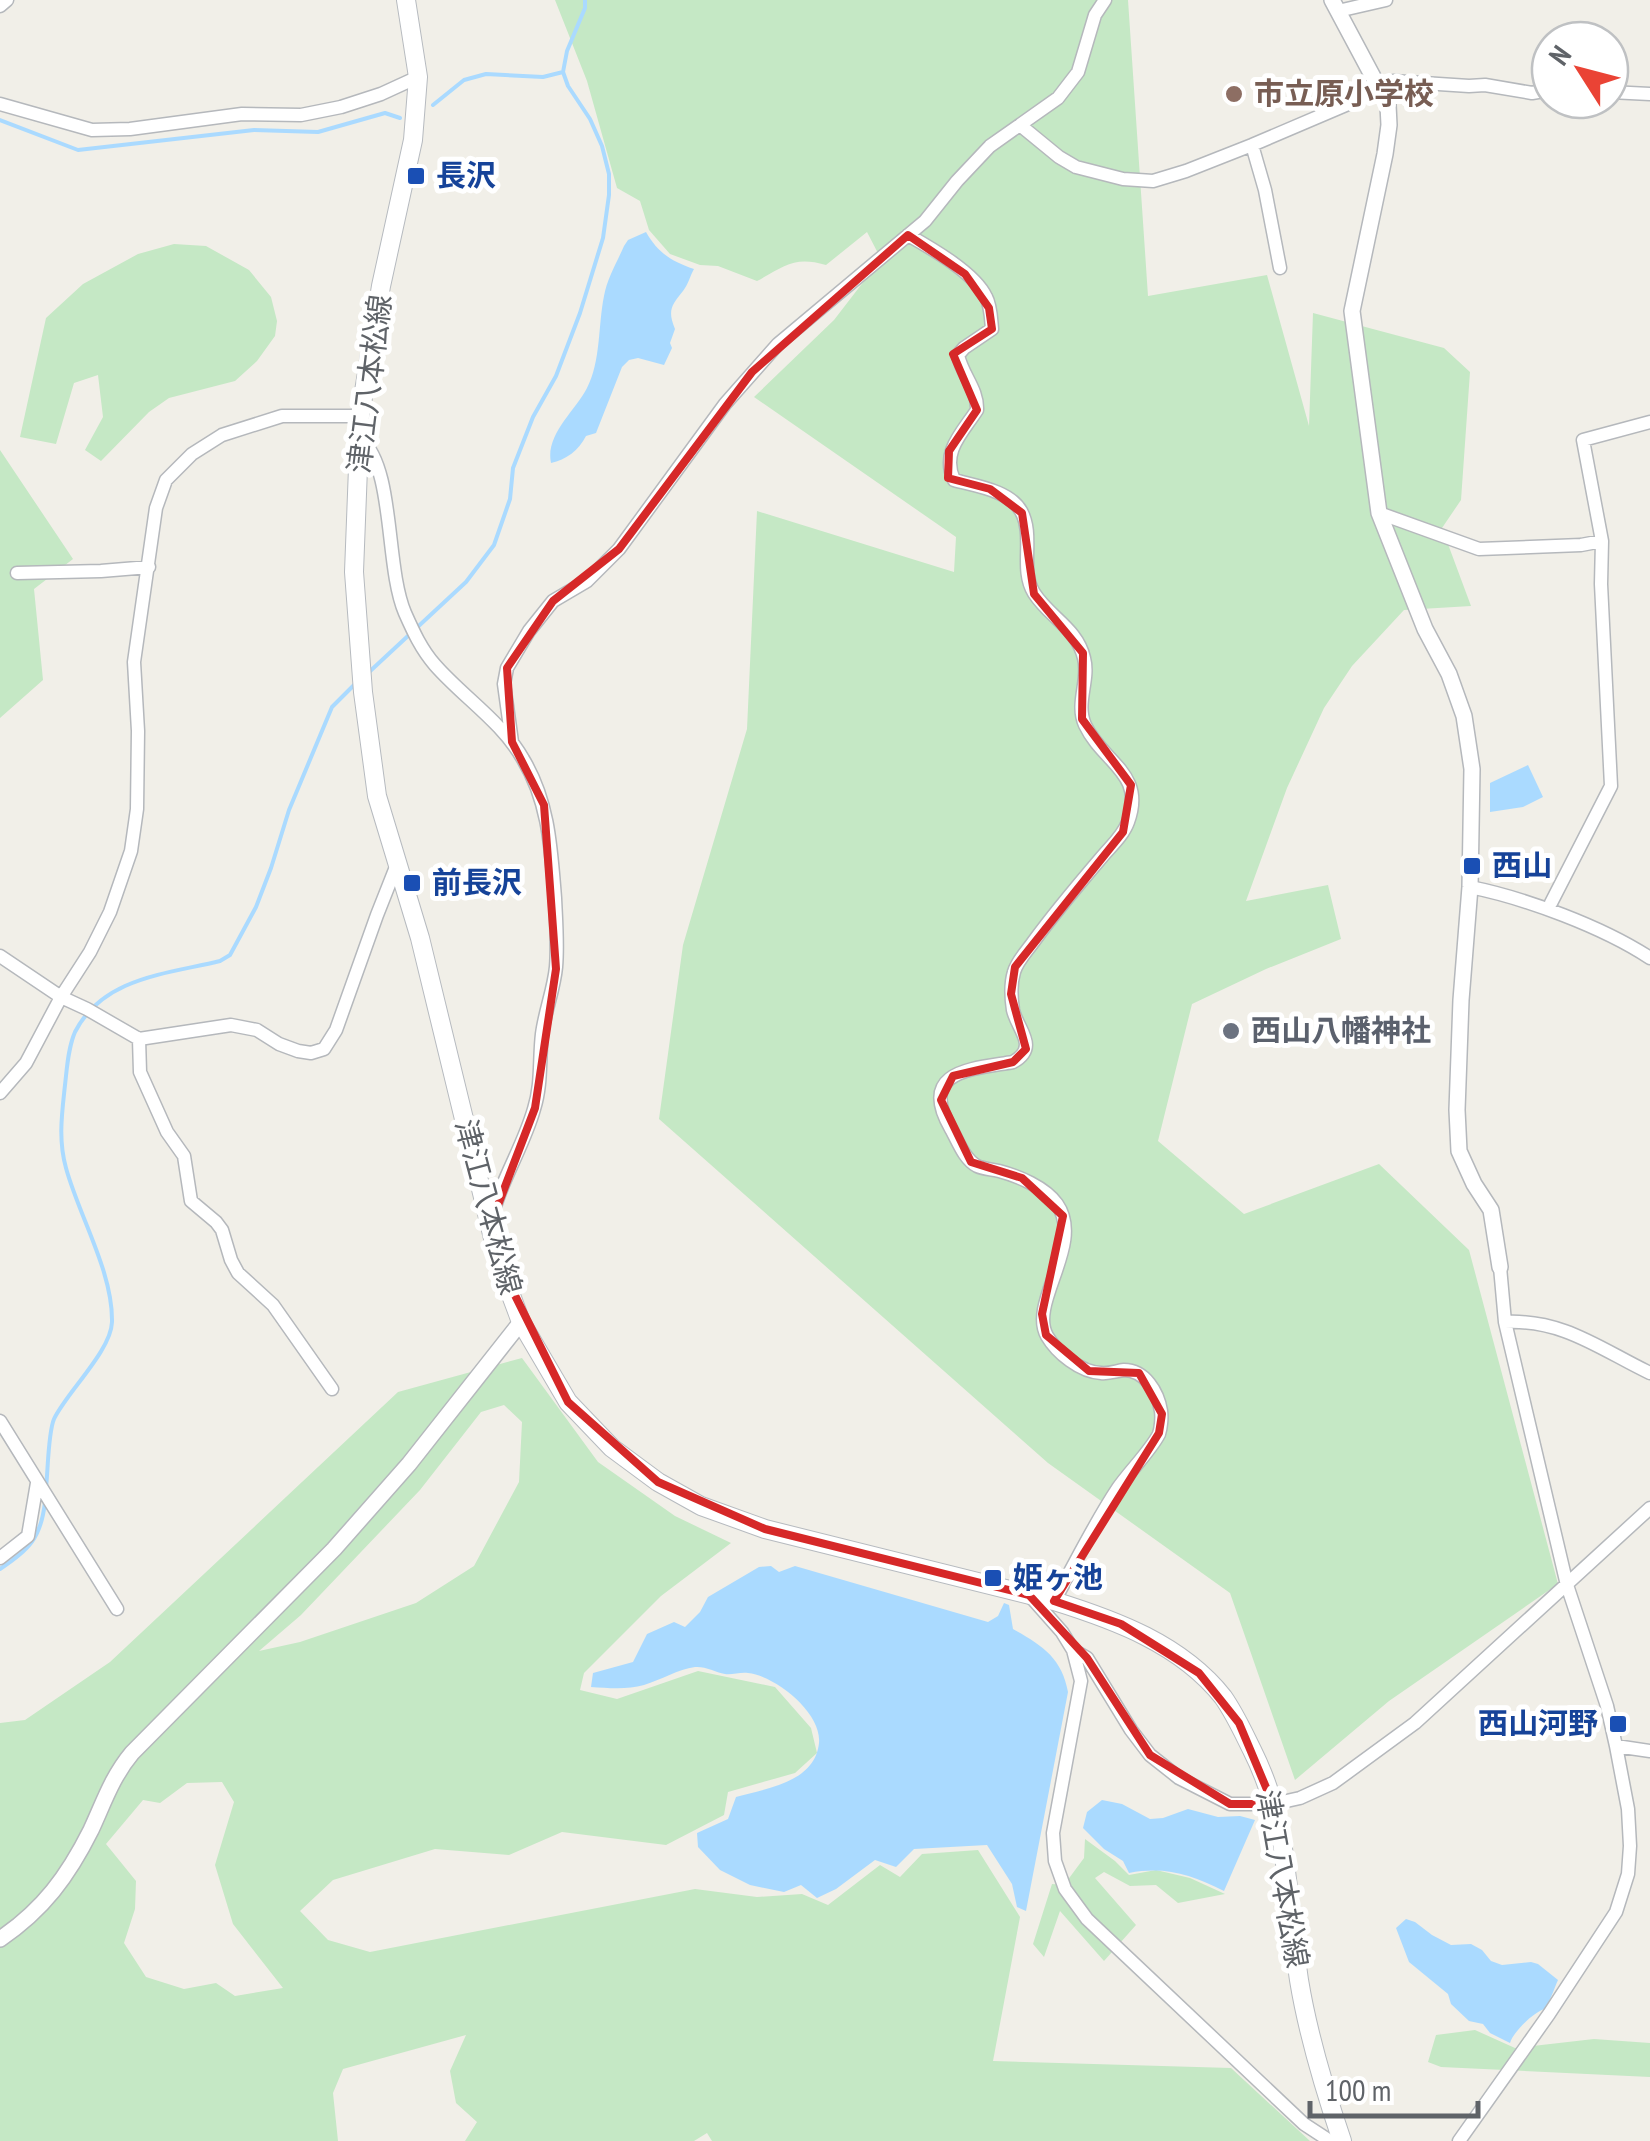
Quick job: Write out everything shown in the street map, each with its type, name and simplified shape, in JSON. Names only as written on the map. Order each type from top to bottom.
[{"type":"main road","name":"津江八本松線","points":[[406,0],[418,78],[413,140],[381,286],[360,416],[354,572],[362,692],[376,796],[420,938],[499,1263],[521,1322],[568,1402],[612,1448],[658,1482],[701,1506],[765,1529],[1054,1601],[1121,1624],[1161,1645],[1199,1672],[1239,1723],[1261,1766],[1273,1804],[1310,2034],[1342,2141]]},
{"type":"street","points":[[0,6],[7,0]]},
{"type":"street","points":[[512,742],[504,684],[507,668],[553,601],[587,580],[619,550],[752,372],[778,344],[925,221],[990,146],[1058,98],[1078,72],[1095,15],[1106,0]]},
{"type":"street","points":[[1386,0],[1335,6],[1388,105],[1385,154],[1352,312],[1379,513],[1425,630],[1449,674],[1464,716],[1472,769],[1470,887],[1459,1036],[1459,1151],[1491,1210],[1506,1322],[1567,1585],[1607,1706],[1628,1810],[1630,1846],[1628,1874],[1616,1912],[1459,2141]]},
{"type":"street","points":[[0,104],[92,130],[130,130],[242,114],[301,115],[340,107],[418,78]]},
{"type":"street","points":[[1020,125],[1076,166],[1140,182],[1186,171],[1381,90],[1393,80],[1485,85],[1530,93]]},
{"type":"street","points":[[1252,144],[1280,268]]},
{"type":"street","points":[[908,235],[942,254],[965,274],[985,293],[990,308],[992,330],[958,355],[975,392],[977,410],[949,451],[948,468],[954,480],[990,489],[1016,504],[1022,513],[1034,594],[1072,631],[1083,653],[1086,668],[1082,720],[1094,742],[1131,784],[1132,802],[1123,832],[1015,966],[1011,994],[1026,1048],[1020,1059],[967,1068],[952,1076],[943,1087],[941,1100],[943,1116],[971,1162],[979,1168],[1022,1178],[1055,1201],[1063,1216],[1061,1253],[1042,1314],[1046,1335],[1065,1356],[1089,1371],[1138,1372],[1156,1394],[1162,1414],[1159,1433],[1116,1490],[1054,1601]]},
{"type":"street","points":[[0,1093],[26,1063],[90,952],[122,881],[137,809],[134,662],[161,491],[178,466],[222,436],[282,416],[360,416]]},
{"type":"street","points":[[1551,903],[1611,786],[1602,541],[1583,440],[1650,422]]},
{"type":"street","points":[[360,438],[369,446],[380,469],[390,554],[402,606],[418,643],[512,742],[524,759],[544,805],[552,867],[556,969],[545,1011],[535,1108],[495,1204],[490,1226]]},
{"type":"street","points":[[1379,513],[1479,549],[1602,541]]},
{"type":"street","points":[[17,573],[149,567]]},
{"type":"street","points":[[0,956],[61,997],[139,1039],[231,1024],[257,1030],[298,1052],[311,1053],[324,1050],[336,1030],[396,867]]},
{"type":"street","points":[[1470,887],[1500,893],[1563,916],[1650,958]]},
{"type":"street","points":[[139,1039],[140,1072],[167,1132],[184,1156],[191,1201],[216,1222],[238,1273],[273,1304],[332,1389]]},
{"type":"street","points":[[1506,1322],[1527,1321],[1574,1333],[1650,1373]]},
{"type":"street","points":[[0,1939],[46,1902],[90,1832],[117,1771],[132,1752],[334,1549],[410,1464],[521,1322]]},
{"type":"street","points":[[0,1421],[117,1609]]},
{"type":"street","points":[[0,1558],[28,1536],[38,1482]]},
{"type":"street","points":[[1073,1650],[1087,1658],[1150,1754],[1179,1778],[1230,1804],[1273,1804],[1300,1798],[1333,1782],[1415,1723],[1650,1508]]},
{"type":"street","points":[[1029,1595],[1073,1650],[1081,1681],[1053,1832],[1055,1861],[1065,1889],[1086,1919],[1153,1984],[1304,2124],[1330,2141]]},
{"type":"street","points":[[1616,1746],[1650,1751]]},
{"type":"highlighted area","points":[[908,235],[965,274],[989,308],[992,329],[953,354],[977,410],[949,451],[948,478],[990,489],[1022,513],[1034,594],[1083,653],[1082,719],[1131,785],[1123,832],[1015,967],[1011,994],[1026,1049],[1013,1062],[953,1076],[941,1100],[971,1162],[1022,1178],[1063,1216],[1042,1314],[1046,1335],[1089,1371],[1139,1373],[1162,1414],[1159,1433],[1054,1601],[1121,1624],[1199,1673],[1239,1723],[1273,1804],[1230,1804],[1150,1755],[1087,1658],[1029,1595],[765,1529],[658,1482],[568,1402],[499,1263],[490,1226],[535,1108],[556,969],[544,805],[512,742],[507,668],[553,601],[619,549],[752,372]]},
{"type":"green space","points":[[555,0],[1128,0],[1148,296],[1267,275],[1309,426],[1313,313],[1444,348],[1470,372],[1461,500],[1442,528],[1471,606],[1404,610],[1352,666],[1324,708],[1287,788],[1246,901],[1328,885],[1341,939],[1192,1004],[1158,1141],[1244,1214],[1379,1164],[1469,1250],[1558,1584],[1389,1701],[1295,1780],[1230,1593],[1048,1463],[659,1119],[683,945],[747,729],[757,511],[954,572],[956,537],[754,397],[834,320],[881,259],[867,232],[826,265],[797,262],[757,281],[670,254],[649,230],[640,201],[617,188],[587,81]]},
{"type":"green space","points":[[174,244],[206,246],[249,270],[271,297],[277,321],[275,336],[257,361],[235,381],[169,398],[149,412],[101,461],[85,450],[103,417],[98,375],[74,383],[56,444],[20,437],[46,318],[83,284],[138,254]]},
{"type":"green space","points":[[0,450],[73,559],[34,589],[43,680],[0,718]]},
{"type":"green space","points":[[522,1358],[598,1462],[675,1516],[731,1543],[661,1596],[584,1673],[580,1690],[617,1699],[698,1671],[775,1687],[811,1728],[817,1753],[795,1773],[728,1792],[724,1815],[666,1845],[562,1832],[509,1855],[435,1849],[333,1880],[300,1911],[328,1940],[370,1952],[695,1889],[757,1897],[802,1894],[828,1905],[880,1865],[900,1877],[922,1854],[978,1850],[1020,1917],[993,2061],[1231,2068],[1310,2141],[712,2141],[707,2133],[694,2141],[465,2141],[477,2122],[456,2103],[450,2071],[466,2035],[343,2069],[333,2093],[338,2141],[0,2141],[0,1723],[25,1720],[110,1662],[398,1392]],"holes":[[[504,1405],[522,1422],[519,1482],[474,1566],[416,1603],[300,1642],[259,1651],[301,1615],[420,1490],[481,1412]],[[222,1782],[234,1802],[215,1865],[233,1924],[283,1988],[235,1996],[216,1983],[184,1989],[146,1977],[124,1943],[135,1909],[136,1881],[106,1844],[143,1800],[160,1803],[187,1783]]]},
{"type":"green space","points":[[1085,1839],[1129,1875],[1156,1870],[1190,1878],[1225,1894],[1178,1903],[1156,1885],[1130,1886],[1104,1872],[1095,1878],[1136,1925],[1104,1961],[1060,1911],[1044,1957],[1033,1944],[1052,1884],[1064,1885],[1084,1858]]},
{"type":"green space","points":[[1475,2030],[1515,2048],[1594,2039],[1650,2043],[1650,2077],[1441,2067],[1428,2062],[1436,2035]]},
{"type":"water","points":[[646,232],[666,255],[694,269],[672,308],[672,348],[664,365],[638,358],[629,360],[622,367],[596,433],[586,436],[567,457],[551,463],[552,443],[592,377],[610,277],[628,240]]},
{"type":"water","points":[[1528,765],[1543,797],[1523,807],[1490,812],[1490,783]]},
{"type":"water","name":"姫ヶ池","points":[[771,1566],[779,1572],[795,1566],[988,1622],[998,1616],[1004,1603],[1009,1605],[1013,1629],[1056,1661],[1068,1692],[1026,1911],[1017,1907],[1012,1884],[987,1845],[914,1849],[896,1867],[875,1860],[817,1898],[801,1885],[784,1892],[750,1885],[720,1870],[698,1847],[697,1833],[728,1819],[736,1797],[788,1781],[809,1767],[819,1743],[813,1720],[784,1689],[748,1673],[725,1674],[695,1667],[644,1685],[618,1688],[591,1687],[593,1673],[633,1662],[647,1634],[674,1622],[685,1627],[708,1597],[759,1567]]},
{"type":"water","points":[[1102,1800],[1122,1804],[1150,1819],[1188,1809],[1218,1817],[1255,1820],[1224,1891],[1178,1873],[1129,1873],[1123,1861],[1083,1828],[1087,1812]]},
{"type":"water","points":[[1406,1919],[1451,1945],[1471,1944],[1502,1965],[1538,1964],[1558,1980],[1546,2006],[1524,2023],[1510,2043],[1490,2033],[1483,2024],[1469,2021],[1451,2004],[1448,1994],[1409,1962],[1396,1928]]},
{"type":"waterway","points":[[367,674],[466,582],[494,545],[510,499],[513,468],[580,313],[603,238],[609,195],[602,146],[563,72],[585,0]]},
{"type":"waterway","points":[[433,105],[464,80],[486,74],[543,77],[563,72]]},
{"type":"waterway","points":[[0,120],[78,150],[254,130],[318,132],[385,113],[400,118]]},
{"type":"waterway","points":[[46,1488],[54,1419],[97,1358],[112,1322],[107,1284],[62,1147],[66,1072],[75,1032],[87,1014],[119,989],[230,955],[256,907],[289,810],[332,707],[356,683]]},
{"type":"waterway","points":[[0,1569],[32,1542],[45,1502]]},
{"type":"place","name":"市立原小学校","points":[[1234,94]]},
{"type":"place","name":"長沢","points":[[416,176]]},
{"type":"place","name":"西山","points":[[1472,866]]},
{"type":"place","name":"前長沢","points":[[412,883]]},
{"type":"place","name":"西山八幡神社","points":[[1231,1031]]},
{"type":"place","name":"姫ヶ池","points":[[993,1578]]},
{"type":"place","name":"西山河野","points":[[1618,1724]]}]
